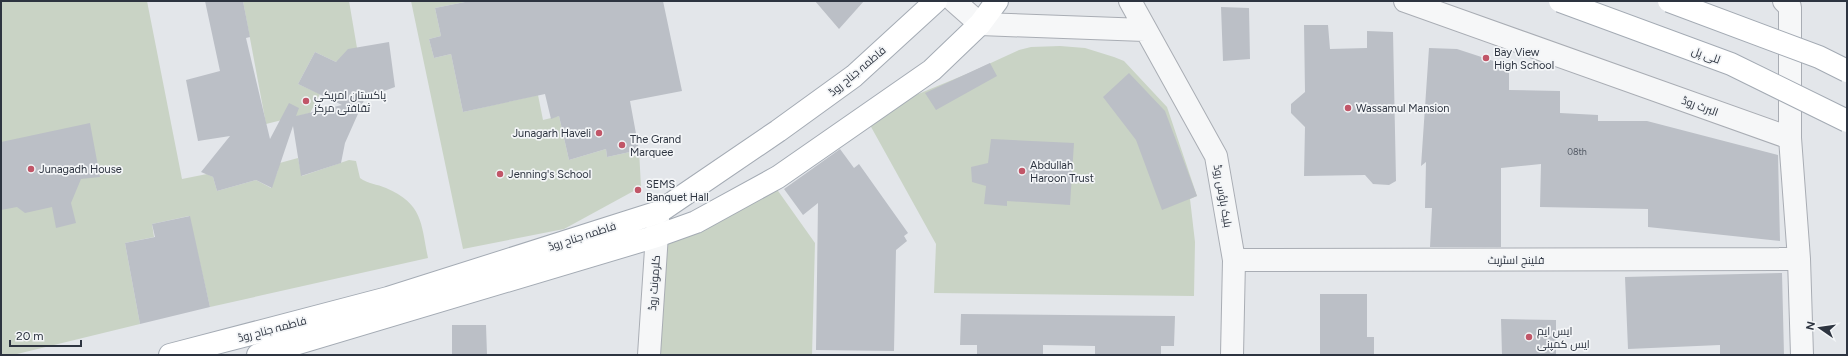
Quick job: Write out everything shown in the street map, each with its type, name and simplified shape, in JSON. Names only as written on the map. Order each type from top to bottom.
[{"type":"main road","name":"فاطمہ جناح روڈ","points":[[170,355],[388,298],[659,212],[778,131],[854,76],[936,1]]},
{"type":"main road","name":"فاطمہ جناح روڈ","points":[[258,355],[657,236],[696,222],[778,177],[932,70],[980,24],[997,1]]},
{"type":"main road","name":"للی پل","points":[[1560,1],[1731,64],[1847,121]]},
{"type":"main road","points":[[1669,1],[1819,57],[1847,71]]},
{"type":"street","points":[[954,1],[980,24],[1145,30]]},
{"type":"street","name":"بلیک ہاؤس روڈ","points":[[1130,1],[1216,156],[1234,260],[1232,355]]},
{"type":"street","name":"البرٹ روڈ","points":[[1405,1],[1790,138]]},
{"type":"street","points":[[1784,1],[1790,7],[1790,138],[1799,259],[1802,355]]},
{"type":"street","name":"کلرمونٹ روڈ","points":[[649,355],[659,212]]},
{"type":"street","name":"فلینچ اسٹریٹ","points":[[1234,260],[1799,259]]},
{"type":"green space","points":[[1,1],[147,1],[182,179],[207,174],[213,177],[217,191],[256,180],[271,188],[278,170],[276,164],[298,158],[302,176],[349,160],[356,161],[360,178],[366,182],[386,188],[398,194],[414,208],[424,235],[428,258],[210,307],[189,216],[152,224],[154,237],[125,243],[140,324],[13,355],[1,355]]},
{"type":"green space","points":[[243,1],[349,1],[357,48],[336,62],[315,52],[298,84],[320,94],[310,113],[266,124]]},
{"type":"green space","name":"Jenning's School","points":[[411,1],[470,1],[435,8],[441,36],[429,39],[434,58],[451,54],[463,112],[538,95],[543,120],[559,116],[569,160],[606,149],[607,157],[639,150],[641,187],[564,229],[463,249]]},
{"type":"green space","points":[[1060,46],[1085,48],[1124,61],[1167,107],[1197,196],[1190,199],[1195,242],[1194,296],[934,293],[936,244],[865,116],[969,73],[1019,50],[1031,47]]},
{"type":"green space","points":[[771,181],[815,243],[812,355],[650,355],[657,236]]},
{"type":"building","points":[[205,1],[243,1],[250,37],[246,38],[270,139],[289,103],[299,108],[296,116],[342,105],[298,84],[315,52],[336,62],[348,49],[389,42],[395,87],[365,98],[345,143],[341,163],[301,176],[293,126],[272,188],[256,180],[217,191],[213,177],[201,172],[230,136],[198,141],[186,80],[220,71]]},
{"type":"building","points":[[470,1],[663,1],[682,91],[630,101],[639,150],[607,157],[606,149],[569,160],[559,116],[551,119],[545,94],[463,112],[451,54],[434,58],[429,39],[441,36],[435,8]]},
{"type":"building","points":[[815,1],[864,1],[839,29]]},
{"type":"building","points":[[1221,7],[1249,8],[1250,59],[1223,61]]},
{"type":"building","name":"Wassamul Mansion","points":[[1304,25],[1328,25],[1330,49],[1367,48],[1367,31],[1393,32],[1396,181],[1389,185],[1373,184],[1365,175],[1304,176],[1305,127],[1291,113],[1291,104],[1305,92]]},
{"type":"building","points":[[1429,48],[1457,49],[1509,66],[1509,90],[1560,91],[1560,113],[1598,115],[1598,121],[1647,121],[1778,155],[1780,241],[1648,227],[1648,209],[1540,207],[1541,164],[1501,168],[1501,247],[1430,247],[1432,208],[1425,208],[1426,162],[1421,166]]},
{"type":"building","points":[[990,63],[997,76],[936,110],[925,93]]},
{"type":"building","points":[[1129,73],[1165,111],[1197,196],[1162,210],[1136,140],[1103,97]]},
{"type":"building","name":"Junagadh House","points":[[90,123],[100,177],[81,179],[71,203],[76,223],[56,228],[52,207],[25,213],[17,207],[1,210],[1,142]]},
{"type":"building","name":"Abdullah Haroon Trust","points":[[991,139],[1074,143],[1070,205],[1007,201],[1007,206],[984,204],[986,186],[972,182],[971,167],[988,163]]},
{"type":"building","points":[[840,149],[854,168],[859,164],[908,233],[904,236],[907,241],[896,250],[894,351],[816,350],[818,203],[803,215],[784,189]]},
{"type":"building","points":[[190,216],[210,307],[140,324],[125,243],[155,237],[152,224]]},
{"type":"building","points":[[1782,273],[1784,355],[1720,355],[1720,345],[1628,349],[1625,277]]},
{"type":"building","points":[[1320,294],[1367,294],[1367,337],[1374,337],[1374,355],[1320,355]]},
{"type":"building","points":[[961,314],[1175,316],[1174,346],[1161,346],[1161,355],[1095,355],[1095,346],[1043,345],[1043,355],[977,355],[977,345],[960,345]]},
{"type":"building","name":"ایس ایم ایس کمپنی","points":[[1501,319],[1556,320],[1556,355],[1502,355]]},
{"type":"building","points":[[452,325],[486,325],[487,355],[452,355]]},
{"type":"place","name":"Bay View High School","points":[[1486,58]]},
{"type":"place","name":"پاکستان امریکی ثقافتی مرکز","points":[[306,101]]},
{"type":"place","name":"Wassamul Mansion","points":[[1348,108]]},
{"type":"place","name":"Junagarh Haveli","points":[[599,133]]},
{"type":"place","name":"The Grand Marquee","points":[[622,145]]},
{"type":"place","name":"Junagadh House","points":[[31,169]]},
{"type":"place","name":"Abdullah Haroon Trust","points":[[1022,171]]},
{"type":"place","name":"Jenning's School","points":[[500,174]]},
{"type":"place","name":"SEMS Banquet Hall","points":[[638,190]]},
{"type":"place","name":"ایس ایم ایس کمپنی","points":[[1529,337]]}]
